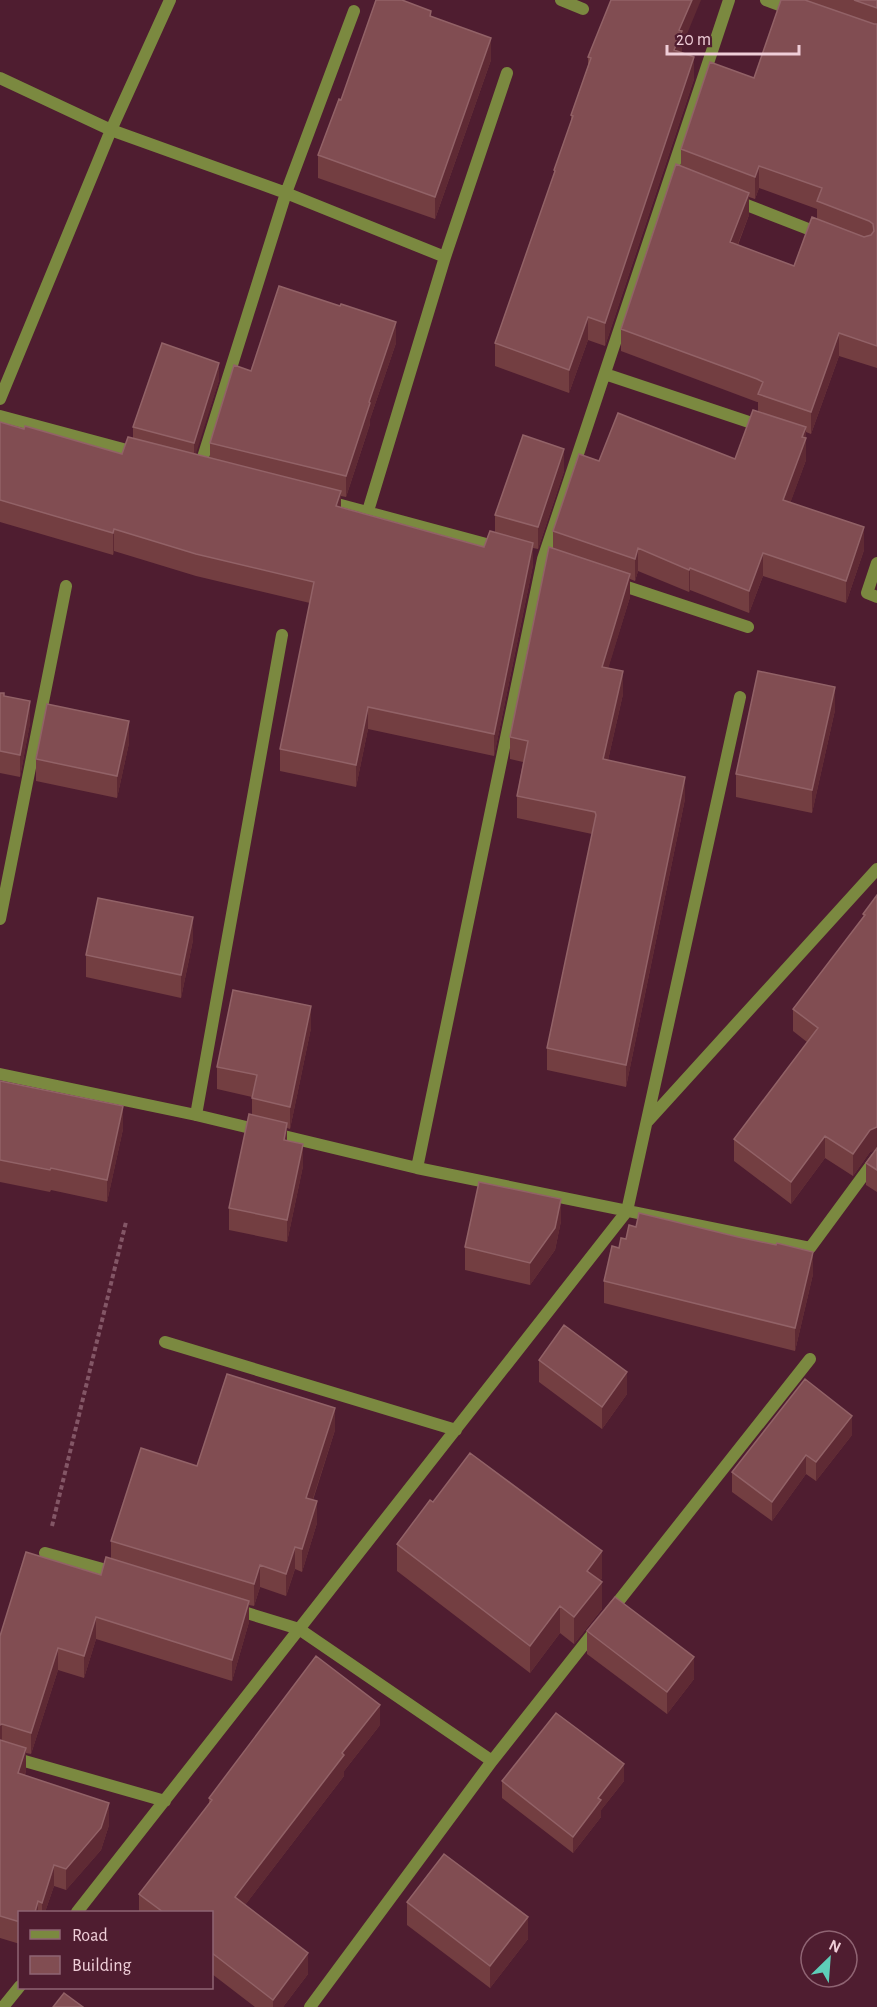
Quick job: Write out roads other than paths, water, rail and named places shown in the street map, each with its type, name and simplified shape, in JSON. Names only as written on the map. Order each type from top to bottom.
[{"type":"street","points":[[0,399],[111,130],[170,0]]},
{"type":"street","points":[[561,0],[583,9]]},
{"type":"street","points":[[417,1168],[543,560],[605,374],[676,178],[729,0]]},
{"type":"street","points":[[766,0],[810,16]]},
{"type":"street","points":[[199,470],[286,193],[354,11]]},
{"type":"street","points":[[368,511],[445,257],[507,73]]},
{"type":"street","points":[[0,78],[111,130],[286,193],[445,257]]},
{"type":"street","points":[[725,197],[834,238]]},
{"type":"street","points":[[605,374],[775,431]]},
{"type":"street","points":[[0,416],[154,458]]},
{"type":"street","points":[[312,498],[509,550]]},
{"type":"street","points":[[877,563],[867,593],[877,597]]},
{"type":"street","points":[[600,578],[748,627]]},
{"type":"street","points":[[0,919],[66,586]]},
{"type":"street","points":[[196,1115],[282,634]]},
{"type":"street","points":[[78,1911],[627,1211],[740,697]]},
{"type":"street","points":[[647,1122],[877,869]]},
{"type":"street","points":[[0,1074],[196,1115],[417,1168],[810,1248],[877,1157]]},
{"type":"street","points":[[165,1342],[456,1430]]},
{"type":"street","points":[[310,2007],[492,1761],[810,1359]]},
{"type":"street","points":[[45,1553],[128,1576]]},
{"type":"street","points":[[224,1606],[299,1629],[492,1761]]},
{"type":"street","points":[[0,1754],[165,1801]]},
{"type":"street","points":[[3,2007],[18,1988]]}]
